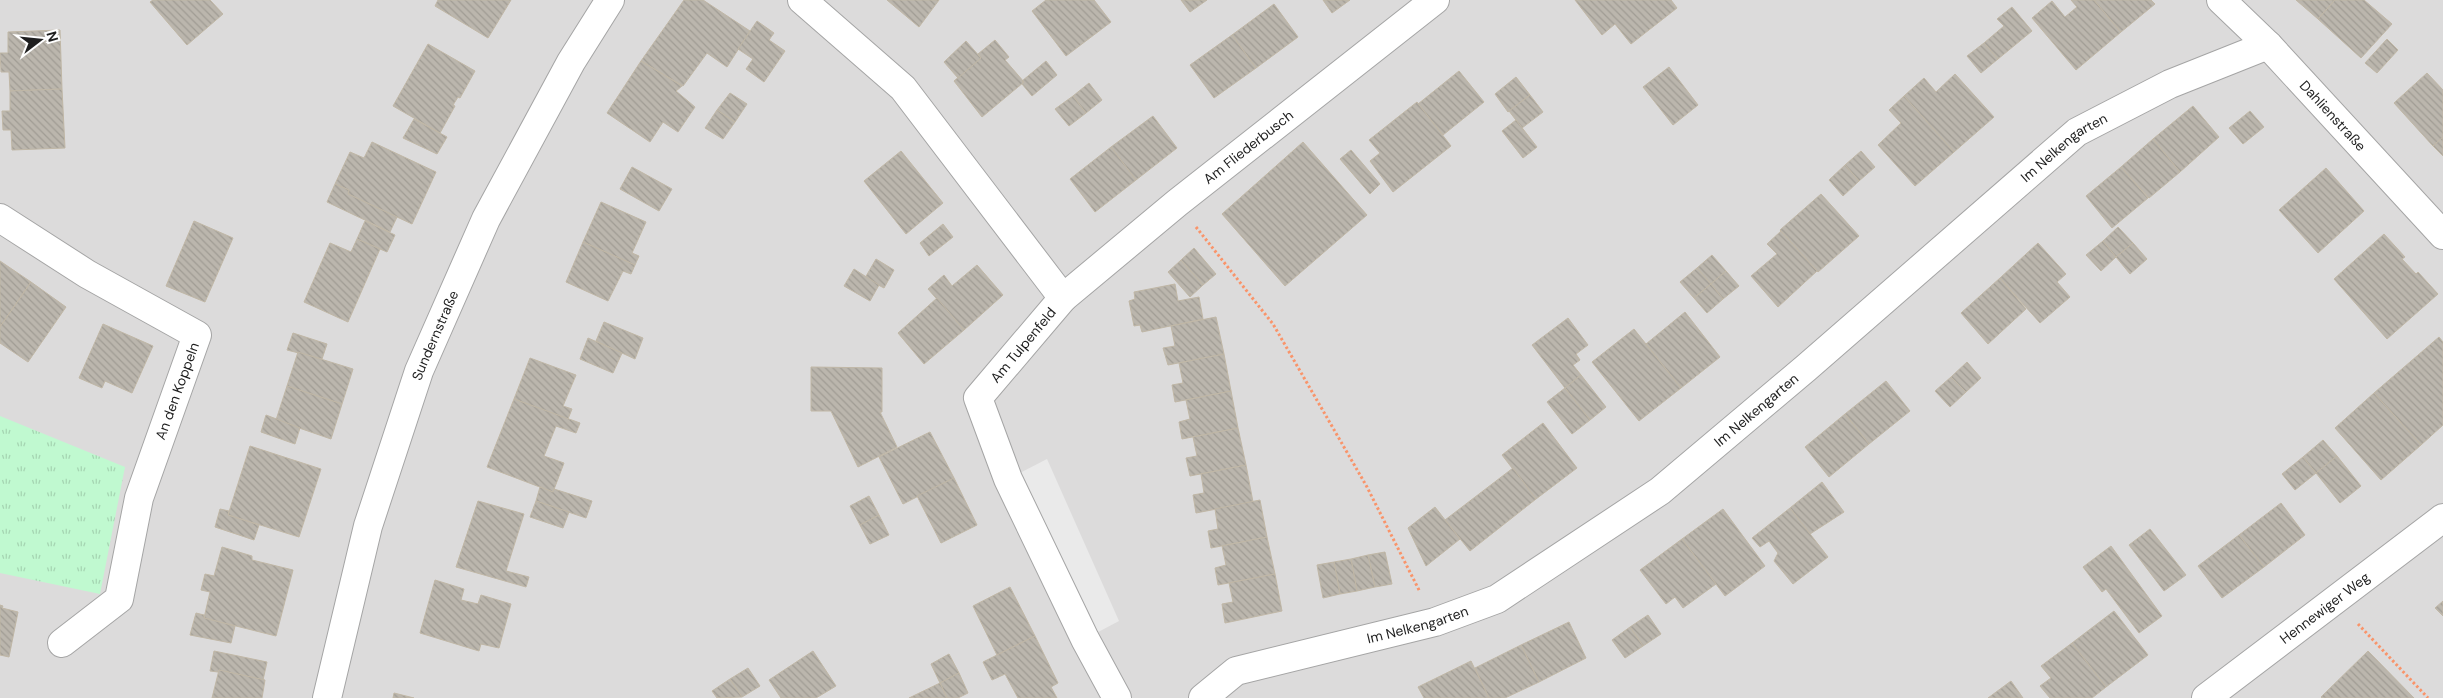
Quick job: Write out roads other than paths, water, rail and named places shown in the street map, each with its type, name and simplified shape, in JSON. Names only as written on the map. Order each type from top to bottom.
[{"type":"street","name":"Sundernstraße","points":[[327,698],[368,526],[419,371],[486,219],[571,62],[610,0]]},
{"type":"street","name":"Am Tulpenfeld","points":[[802,0],[904,88],[1063,298],[978,398],[1008,479],[1085,639],[1117,698]]},
{"type":"street","name":"Am Fliederbusch","points":[[1063,298],[1177,204],[1435,0]]},
{"type":"street","name":"Dahlienstraße","points":[[2221,0],[2268,44],[2443,235]]},
{"type":"street","name":"Im Nelkengarten","points":[[1202,698],[1236,671],[1435,622],[1497,599],[1660,491],[1806,368],[2077,132],[2170,84],[2268,44]]},
{"type":"street","name":"An den Koppeln","points":[[0,218],[87,274],[197,335],[139,498],[119,599],[62,643]]},
{"type":"street","name":"Hennewiger Weg","points":[[2206,698],[2443,518]]}]
